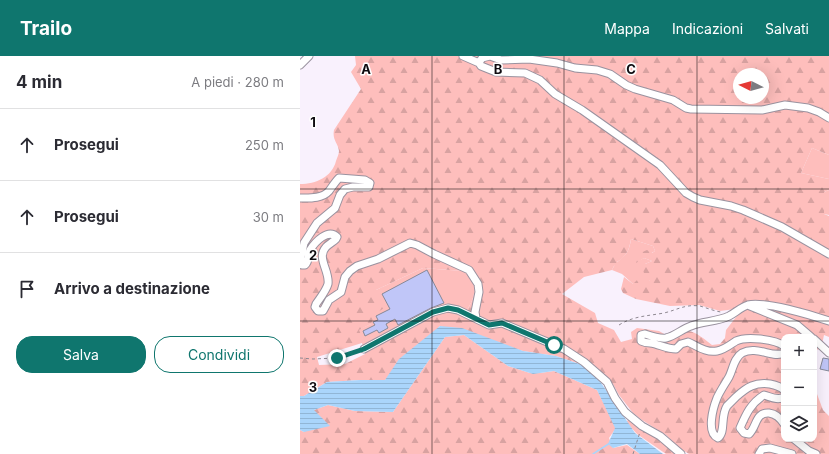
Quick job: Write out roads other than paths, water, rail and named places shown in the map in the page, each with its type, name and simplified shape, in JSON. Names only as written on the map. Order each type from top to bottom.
[{"type":"street","points":[[300,65],[309,56]]},
{"type":"street","points":[[463,56],[496,72],[525,74],[540,80],[555,94],[582,110],[660,165],[686,193],[693,198],[743,210],[782,227],[829,254]]},
{"type":"street","points":[[479,63],[482,58],[490,56],[501,60],[516,59],[550,62],[575,68],[597,70],[610,74],[626,85],[646,93],[673,100],[686,108],[691,109],[762,110],[785,105],[808,108],[829,118]]},
{"type":"street","points":[[300,198],[323,196],[339,178],[365,180],[369,181],[370,183],[369,187],[345,188],[340,195],[335,208],[317,223],[304,243],[301,257],[302,265],[308,263],[309,252],[323,236],[333,234],[337,237],[326,247],[323,252],[322,260],[327,272],[328,284],[316,304],[315,307],[318,311],[323,311],[329,300],[341,292],[346,274],[353,268],[378,259],[410,243],[469,270],[478,284],[479,292],[475,312],[476,318]]},
{"type":"street","points":[[748,305],[796,325],[807,334]]},
{"type":"street","points":[[781,344],[776,342],[745,339],[737,341],[726,348],[716,351],[707,351],[688,342],[681,344],[676,349],[667,349],[651,343],[641,342],[641,336],[645,334],[665,338],[692,325],[716,321],[729,316],[748,305],[775,307],[804,313],[829,321]]},
{"type":"street","points":[[364,349],[433,312],[448,308],[458,310],[489,325],[502,323],[564,349],[584,362],[606,382],[622,409],[642,426],[660,436],[681,454]]},
{"type":"street","points":[[817,342],[829,353]]},
{"type":"street","points":[[781,355],[762,351],[749,351],[741,354],[735,361],[731,373],[717,399],[711,431],[714,436],[718,438],[721,435],[723,430],[723,414],[728,405],[746,388],[763,383],[776,385],[781,388]]},
{"type":"street","points":[[781,399],[764,395],[755,401],[749,409],[740,428],[744,433],[749,434],[753,431],[759,416],[765,413],[773,413],[781,419]]},
{"type":"street","points":[[798,442],[809,451],[816,454]]},
{"type":"street","points":[[759,454],[762,449],[770,448],[792,454]]},
{"type":"water","points":[[440,326],[462,328],[523,351],[556,356],[591,368],[635,433],[663,454],[640,454],[627,444],[613,448],[608,444],[615,428],[597,390],[554,371],[533,374],[508,366],[464,335],[445,337],[393,412],[355,411],[328,405],[314,410],[330,426],[304,432],[300,430],[300,396],[304,396],[327,382],[385,380],[399,359]]},
{"type":"waterway","points":[[593,454],[610,443]]}]
